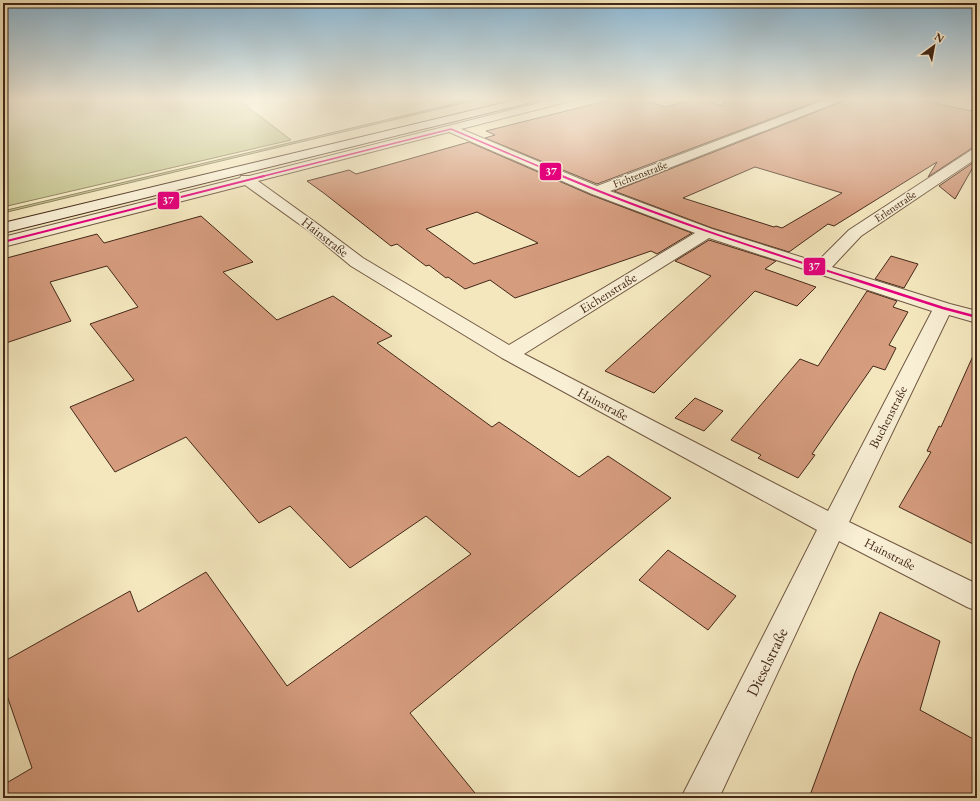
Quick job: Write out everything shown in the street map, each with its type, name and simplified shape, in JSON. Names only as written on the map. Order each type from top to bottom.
[{"type":"street","points":[[3,217],[342,135]]},
{"type":"street","points":[[3,228],[383,135]]},
{"type":"street","points":[[3,242],[421,135]]},
{"type":"street","points":[[468,135],[597,191],[707,232],[943,308],[977,317]]},
{"type":"street","name":"Fichtenstraße","points":[[597,191],[742,135]]},
{"type":"street","name":"Erlenstraße","points":[[820,268],[855,233],[977,152]]},
{"type":"street","name":"Hainstraße","points":[[246,179],[314,228],[357,262],[510,354],[833,526],[977,598]]},
{"type":"street","name":"Eichenstraße","points":[[510,354],[707,232]]},
{"type":"street","name":"Buchenstraße","points":[[833,526],[943,308]]},
{"type":"street","name":"Dieselstraße","points":[[700,798],[833,526]]},
{"type":"green space","points":[[3,135],[285,135],[291,140],[3,207]]},
{"type":"green space","points":[[321,135],[328,135],[3,213],[3,211]]},
{"type":"building","points":[[494,135],[726,135],[597,184],[485,138]]},
{"type":"building","points":[[756,135],[977,135],[977,147],[972,148],[928,177],[937,162],[834,226],[828,224],[789,252],[712,228],[614,191]],"holes":[[[755,167],[842,193],[782,228],[776,226],[774,227],[683,198]]]},
{"type":"building","points":[[469,142],[591,195],[692,233],[657,254],[651,251],[515,298],[490,280],[465,289],[448,277],[446,278],[429,265],[426,266],[397,244],[391,246],[307,181],[349,170],[356,174]],"holes":[[[477,212],[538,243],[474,264],[426,229]]]},
{"type":"building","points":[[977,160],[955,199],[939,186]]},
{"type":"building","points":[[201,216],[253,262],[223,272],[277,320],[333,296],[392,336],[377,343],[492,427],[499,422],[579,477],[608,456],[671,498],[410,713],[479,798],[3,798],[3,785],[32,768],[3,684],[3,662],[130,591],[138,612],[206,572],[287,686],[471,554],[426,516],[350,568],[290,506],[259,523],[186,437],[115,472],[70,407],[134,380],[90,324],[138,307],[107,266],[50,282],[71,321],[3,344],[3,259],[97,234],[104,243]]},
{"type":"building","points":[[709,240],[776,261],[765,269],[816,287],[797,306],[755,291],[654,393],[605,371],[711,276],[675,261]]},
{"type":"building","points":[[891,256],[918,264],[904,288],[875,279]]},
{"type":"building","points":[[867,291],[897,301],[893,307],[908,312],[889,345],[896,348],[885,370],[873,366],[812,454],[815,455],[798,478],[758,458],[761,455],[731,440],[800,359],[818,366]]},
{"type":"building","points":[[977,347],[977,546],[899,507],[931,452],[927,451],[939,426],[941,427]]},
{"type":"building","points":[[695,398],[723,411],[704,431],[675,418]]},
{"type":"building","points":[[668,550],[736,596],[708,630],[639,580]]},
{"type":"building","points":[[880,612],[940,641],[920,710],[977,741],[977,798],[809,798],[855,673]]},
{"type":"transit line","name":"37","points":[[3,242],[426,135]]},
{"type":"transit line","name":"37","points":[[466,135],[597,191],[707,232],[943,308],[977,317]]}]
